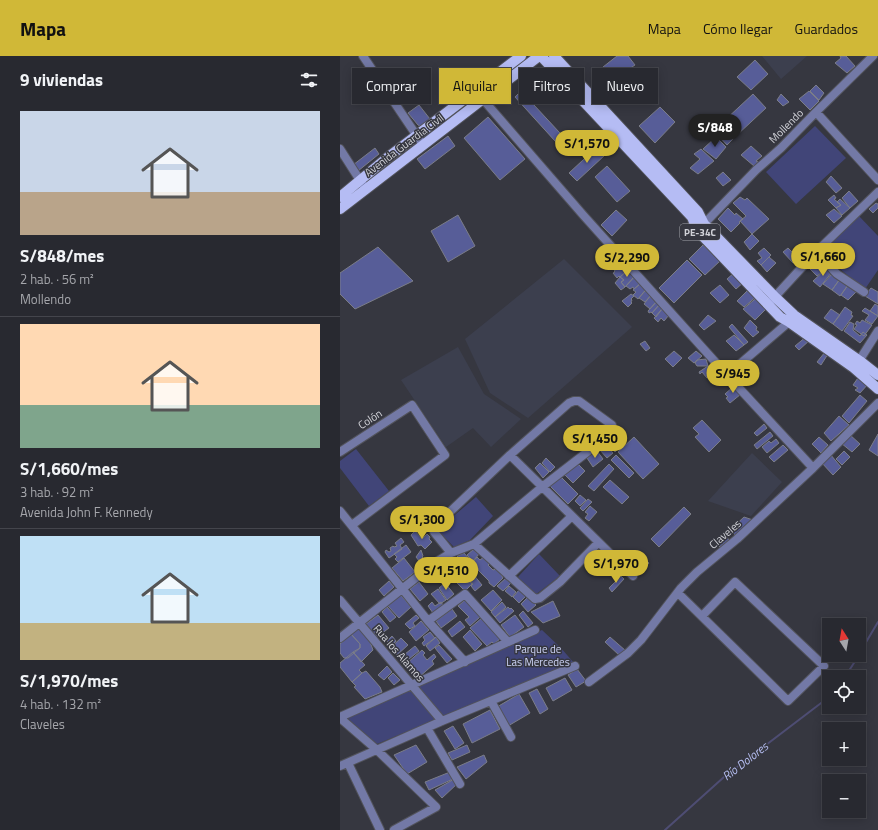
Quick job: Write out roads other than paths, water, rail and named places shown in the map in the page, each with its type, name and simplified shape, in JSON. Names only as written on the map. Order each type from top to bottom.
[{"type":"main road","name":"Avenida Guardia Civil","points":[[506,68],[521,56]]},
{"type":"main road","name":"Avenida Guardia Civil","points":[[511,78],[540,56]]},
{"type":"main road","name":"PE-34C","points":[[540,56],[604,117]]},
{"type":"main road","name":"PE-34C","points":[[554,56],[604,117],[626,141],[669,186],[698,212],[701,227],[772,301],[792,318],[857,364],[878,375]]},
{"type":"main road","name":"Avenida Guardia Civil","points":[[340,209],[363,185],[420,140],[461,104]]},
{"type":"main road","name":"Avenida Guardia Civil","points":[[420,140],[475,104]]},
{"type":"main road","name":"Avenida Guardia Civil","points":[[340,196],[363,185]]},
{"type":"main road","name":"PE-34C","points":[[857,364],[878,389]]},
{"type":"street","points":[[363,56],[420,140]]},
{"type":"street","points":[[873,56],[878,61]]},
{"type":"street","name":"Mollendo","points":[[701,227],[756,170],[781,148],[873,56]]},
{"type":"street","points":[[487,104],[584,216],[813,468]]},
{"type":"street","points":[[816,112],[878,180]]},
{"type":"street","points":[[340,149],[363,185]]},
{"type":"street","points":[[772,301],[816,252],[878,192]]},
{"type":"street","points":[[816,252],[837,274],[864,292]]},
{"type":"street","points":[[727,375],[792,318]]},
{"type":"street","points":[[857,364],[878,331]]},
{"type":"street","points":[[340,638],[436,562],[452,553],[474,544],[542,487],[608,436],[612,432],[612,425],[579,402],[574,401],[569,403],[510,455],[434,528],[434,532],[452,553]]},
{"type":"street","name":"Claveles","points":[[588,682],[628,653],[641,640],[678,593],[697,572],[737,539],[813,468],[878,403]]},
{"type":"street","name":"Colón","points":[[340,452],[412,405],[445,455],[352,525]]},
{"type":"street","points":[[510,455],[633,576]]},
{"type":"street","points":[[340,511],[428,621],[465,662]]},
{"type":"street","points":[[509,576],[572,516]]},
{"type":"street","points":[[474,544],[535,599],[540,598],[560,582],[598,543]]},
{"type":"street","points":[[678,593],[788,701],[824,666],[735,582],[702,616]]},
{"type":"street","points":[[428,621],[465,594],[508,642]]},
{"type":"street","name":"Rua los Alamos","points":[[340,600],[442,721]]},
{"type":"street","points":[[394,830],[436,807],[378,750],[340,718],[535,630]]},
{"type":"street","points":[[340,766],[442,721],[575,666]]},
{"type":"street","points":[[491,701],[511,737]]},
{"type":"street","points":[[427,728],[460,784]]},
{"type":"street","points":[[348,763],[380,830]]},
{"type":"waterway","name":"Río Dolores","points":[[866,642],[878,622]]},
{"type":"waterway","name":"Río Dolores","points":[[849,670],[855,662]]},
{"type":"waterway","name":"Río Dolores","points":[[665,830],[724,777],[822,702]]},
{"type":"park label","name":"Parque de Las Mercedes","points":[[538,655]]}]
